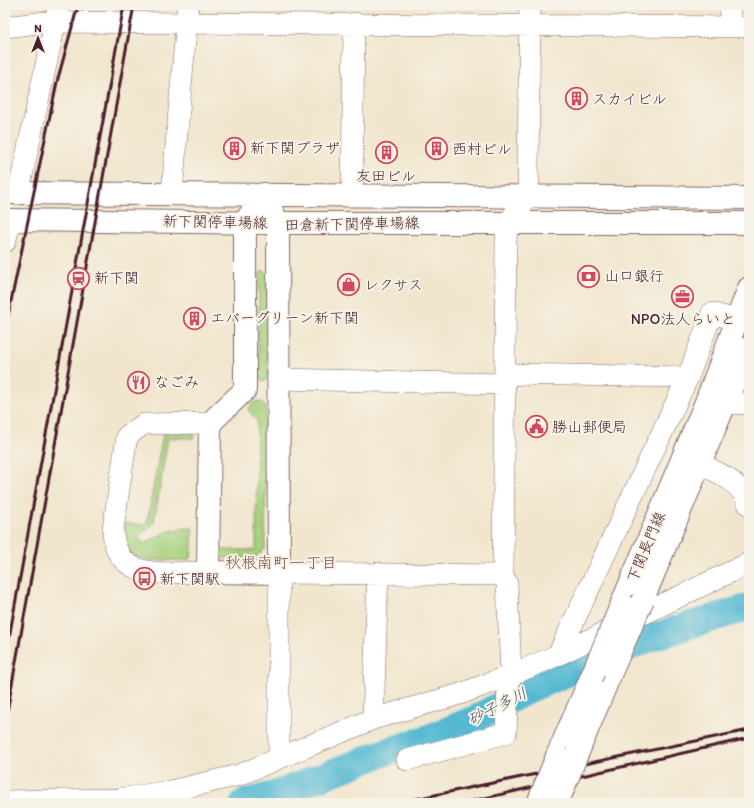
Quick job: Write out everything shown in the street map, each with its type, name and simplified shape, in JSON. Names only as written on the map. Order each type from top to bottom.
[{"type":"main road","name":"新下関停車場線","points":[[8,220],[278,223],[264,194],[11,193]]},
{"type":"main road","name":"田倉新下関停車場線","points":[[264,194],[749,198]]},
{"type":"main road","points":[[245,390],[245,222],[264,194]]},
{"type":"main road","name":"田倉新下関停車場線","points":[[279,573],[278,223],[749,223]]},
{"type":"main road","name":"下関長門線","points":[[551,802],[568,754],[591,678],[706,402],[749,288]]},
{"type":"main road","name":"下関長門線","points":[[568,754],[614,668],[749,347]]},
{"type":"main road","points":[[278,387],[268,390],[245,390],[210,423],[208,572],[279,573]]},
{"type":"street","points":[[5,27],[57,13],[187,14],[354,23],[530,14],[739,27],[730,5]]},
{"type":"street","points":[[11,193],[57,13]]},
{"type":"street","points":[[172,193],[187,14]]},
{"type":"street","points":[[407,760],[506,733],[509,680],[507,584],[503,575],[507,223],[529,197],[530,14]]},
{"type":"street","points":[[352,194],[354,23]]},
{"type":"street","points":[[5,242],[8,220]]},
{"type":"street","points":[[558,655],[688,376],[712,313],[736,320]]},
{"type":"street","points":[[278,387],[505,379],[688,376]]},
{"type":"street","points":[[726,404],[749,404]]},
{"type":"street","points":[[208,572],[148,573],[128,565],[119,553],[113,540],[113,529],[127,436],[144,424],[210,423]]},
{"type":"street","points":[[699,463],[731,479],[747,498],[749,505]]},
{"type":"street","points":[[5,801],[119,799],[171,791],[239,775],[373,719],[509,680],[749,563]]},
{"type":"street","points":[[279,757],[279,573],[503,575]]},
{"type":"street","points":[[373,719],[378,573]]},
{"type":"green space","points":[[262,271],[268,273],[268,379],[263,381],[258,377],[259,276]]},
{"type":"green space","points":[[259,401],[266,407],[265,549],[254,558],[221,558],[217,556],[215,550],[256,550],[257,420],[248,410],[254,402]]},
{"type":"green space","points":[[194,432],[194,438],[168,438],[154,522],[138,536],[144,544],[173,530],[193,528],[191,558],[186,560],[146,560],[132,556],[122,539],[124,523],[145,525],[147,522],[163,434]]},
{"type":"waterway","name":"砂子多川","points":[[244,803],[274,795],[383,753],[429,738],[475,719],[529,689],[652,637],[749,607]]},
{"type":"railway","points":[[5,330],[57,82],[78,5]]},
{"type":"railway","points":[[5,660],[124,5]]},
{"type":"railway","points":[[5,723],[134,5]]},
{"type":"railway","points":[[396,803],[749,730]]},
{"type":"railway","points":[[463,803],[749,738]]},
{"type":"place","name":"スカイビル","points":[[576,99]]},
{"type":"place","name":"新下関プラザ","points":[[235,148]]},
{"type":"place","name":"西村ビル","points":[[436,149]]},
{"type":"place","name":"友田ビル","points":[[386,153]]},
{"type":"place","name":"山口銀行","points":[[588,276]]},
{"type":"place","name":"新下関","points":[[78,278]]},
{"type":"place","name":"レクサス","points":[[348,285]]},
{"type":"place","name":"NPO法人らいと","points":[[683,296]]},
{"type":"place","name":"エバーグリーン新下関","points":[[195,318]]},
{"type":"place","name":"なごみ","points":[[139,382]]},
{"type":"place","name":"勝山郵便局","points":[[537,427]]},
{"type":"place","name":"新下関駅","points":[[145,579]]},
{"type":"district","name":"秋根南町一丁目","points":[[281,562]]}]
